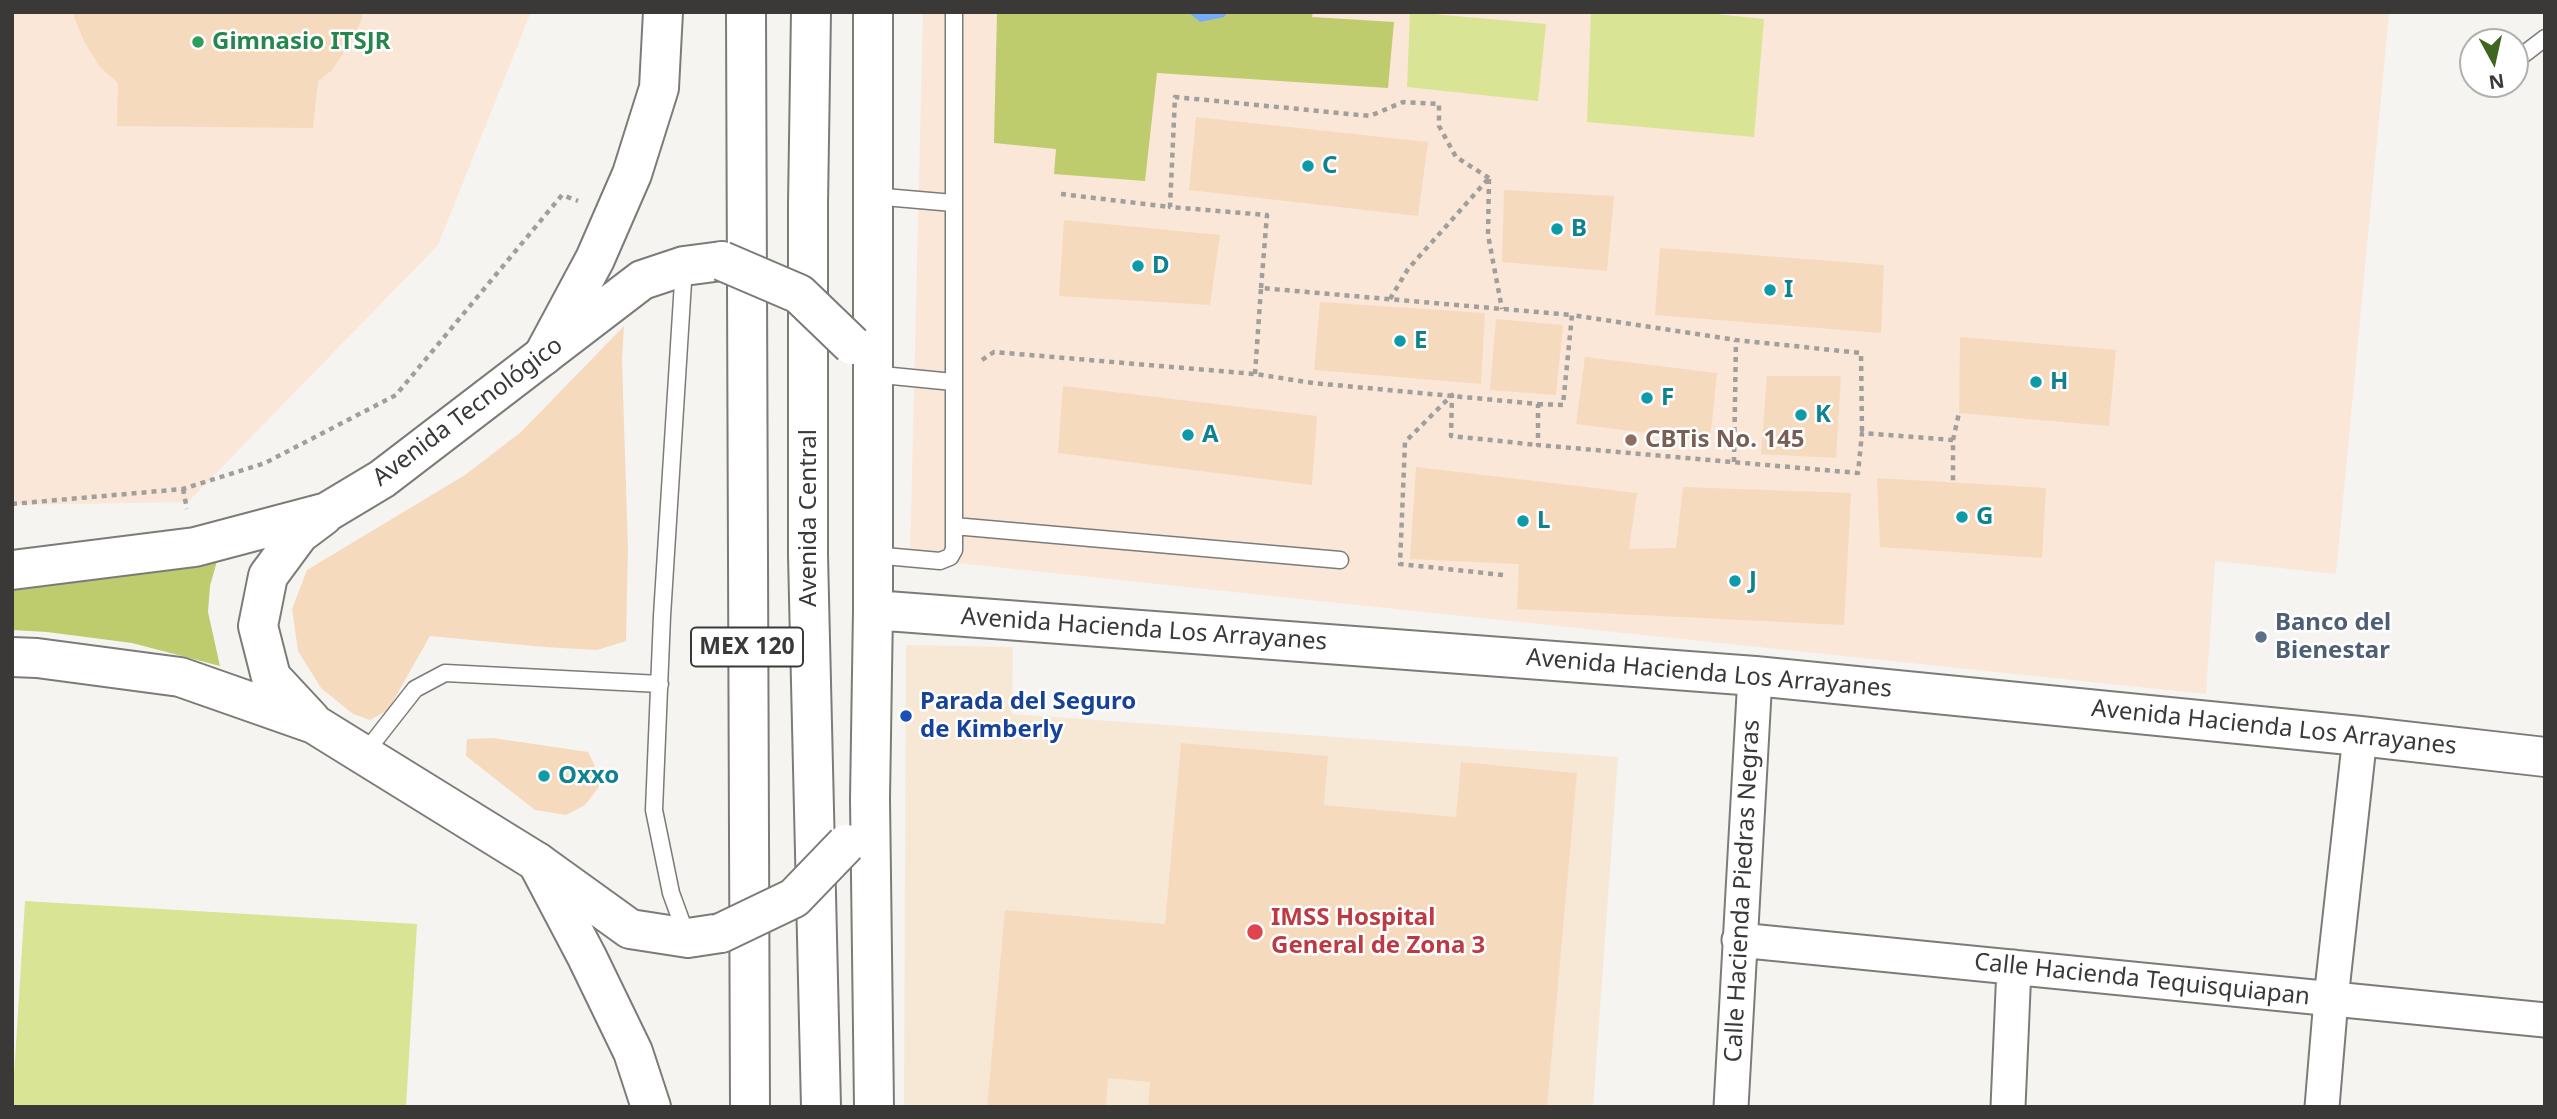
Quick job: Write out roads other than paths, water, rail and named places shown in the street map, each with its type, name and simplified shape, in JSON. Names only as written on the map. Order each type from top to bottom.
[{"type":"street","points":[[543,356],[595,259],[632,174],[659,88],[663,12]]},
{"type":"street","name":"MEX 120","points":[[746,12],[750,1107]]},
{"type":"street","name":"Avenida Central","points":[[811,12],[808,555],[821,1107]]},
{"type":"street","points":[[873,12],[873,196],[862,359],[873,555],[870,799],[874,1107]]},
{"type":"street","name":"Avenida Tecnológico","points":[[12,570],[195,547],[327,512],[382,479],[642,280],[684,266],[722,261],[799,295],[862,359]]},
{"type":"street","points":[[314,724],[271,677],[258,626],[268,576],[299,534],[327,512]]},
{"type":"street","name":"Avenida Hacienda Los Arrayanes","points":[[873,610],[1755,676],[2545,757]]},
{"type":"street","points":[[12,657],[180,677],[314,724],[537,862],[630,929],[704,936],[794,898],[846,844],[870,799]]},
{"type":"street","name":"Calle Hacienda Piedras Negras","points":[[1731,1107],[1755,676]]},
{"type":"street","points":[[2322,1107],[2360,736]]},
{"type":"street","points":[[537,862],[633,1052],[651,1107]]},
{"type":"street","name":"Calle Hacienda Tequisquiapan","points":[[1739,940],[2545,1020]]},
{"type":"street","points":[[2008,1107],[2014,967]]},
{"type":"lane","points":[[873,555],[940,561],[950,557],[954,550],[954,12]]},
{"type":"lane","points":[[2529,50],[2545,38]]},
{"type":"lane","points":[[873,196],[953,203]]},
{"type":"lane","points":[[684,266],[654,810],[671,893],[704,936]]},
{"type":"lane","points":[[862,359],[953,382]]},
{"type":"lane","points":[[954,526],[1340,561]]},
{"type":"lane","points":[[364,754],[415,689],[445,673],[660,684]]},
{"type":"water","points":[[1188,12],[1228,12],[1224,17],[1200,22]]},
{"type":"place","name":"Gimnasio ITSJR","points":[[198,42]]},
{"type":"place","name":"C","points":[[1308,166]]},
{"type":"place","name":"B","points":[[1557,229]]},
{"type":"place","name":"D","points":[[1138,266]]},
{"type":"place","name":"I","points":[[1770,290]]},
{"type":"place","name":"E","points":[[1400,341]]},
{"type":"place","name":"H","points":[[2036,382]]},
{"type":"place","name":"F","points":[[1647,398]]},
{"type":"place","name":"K","points":[[1801,415]]},
{"type":"place","name":"A","points":[[1188,435]]},
{"type":"place","name":"CBTis No. 145","points":[[1631,440]]},
{"type":"place","name":"G","points":[[1962,517]]},
{"type":"place","name":"L","points":[[1523,521]]},
{"type":"place","name":"J","points":[[1735,581]]},
{"type":"place","name":"Banco del Bienestar","points":[[2261,637]]},
{"type":"place","name":"Parada del Seguro de Kimberly","points":[[906,716]]},
{"type":"place","name":"Oxxo","points":[[544,776]]},
{"type":"place","name":"IMSS Hospital General de Zona 3","points":[[1255,932]]}]
